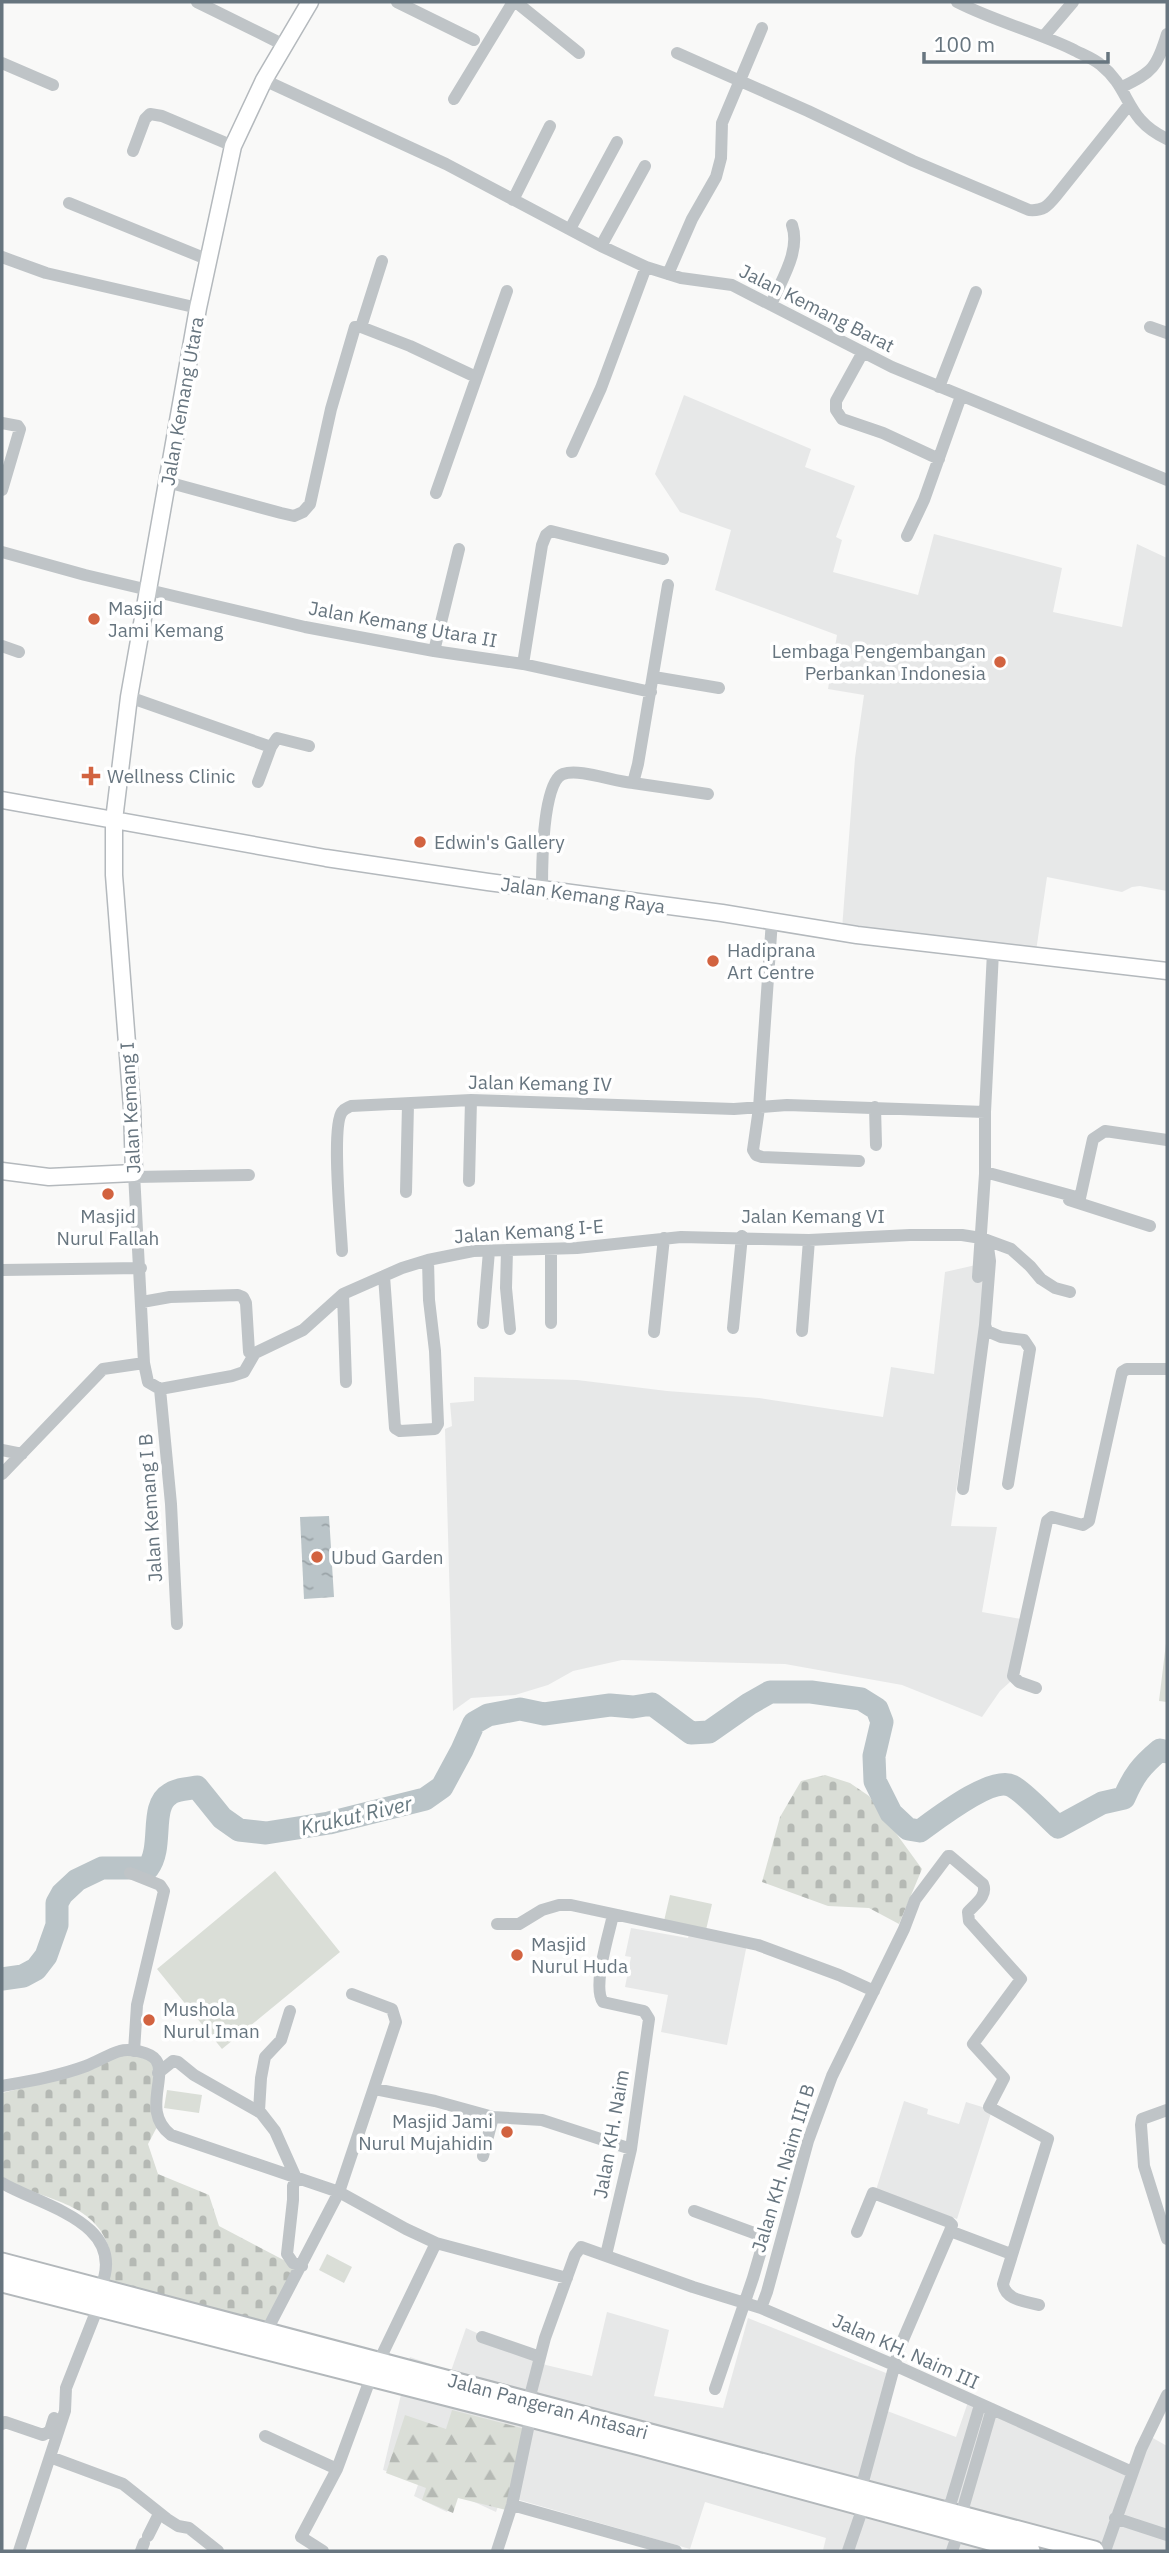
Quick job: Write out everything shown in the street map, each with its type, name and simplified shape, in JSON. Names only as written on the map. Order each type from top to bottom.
[{"type":"main road","name":"Jalan Pangeran Antasari","points":[[2,2263],[1094,2551]]},
{"type":"main road","points":[[2,2269],[1069,2551]]},
{"type":"main road","name":"Jalan Pangeran Antasari","points":[[2,2284],[368,2385],[529,2424],[861,2513],[954,2545],[1005,2551]]},
{"type":"main road","points":[[2,2284],[653,2449],[1030,2551]]},
{"type":"street","points":[[200,2],[284,45]]},
{"type":"street","name":"Jalan Kemang Utara","points":[[114,820],[130,697],[167,482],[198,308],[233,146],[264,80],[310,2]]},
{"type":"street","points":[[397,2],[474,40]]},
{"type":"street","points":[[453,99],[515,2],[579,53]]},
{"type":"street","points":[[957,2],[1044,36],[1100,64],[1122,88],[1128,106],[1153,133],[1167,139]]},
{"type":"street","points":[[1044,36],[1073,2]]},
{"type":"street","points":[[668,274],[692,219],[716,177],[722,123],[762,28]]},
{"type":"street","points":[[1122,88],[1152,70],[1167,34]]},
{"type":"street","points":[[677,53],[913,161],[1029,210],[1040,211],[1046,208],[1128,106]]},
{"type":"street","points":[[2,63],[53,85]]},
{"type":"street","points":[[2,76],[14,68]]},
{"type":"street","name":"Jalan Kemang Barat","points":[[264,80],[403,143],[646,267],[681,278],[732,285],[863,352],[939,387],[1167,480]]},
{"type":"street","points":[[133,151],[145,119],[150,114],[162,116],[233,146]]},
{"type":"street","points":[[513,200],[550,126]]},
{"type":"street","points":[[570,229],[617,142]]},
{"type":"street","points":[[601,246],[645,166]]},
{"type":"street","points":[[69,203],[209,260]]},
{"type":"street","points":[[771,304],[793,249],[795,234],[792,225]]},
{"type":"street","points":[[2,257],[46,273],[198,308]]},
{"type":"street","points":[[361,327],[382,261]]},
{"type":"street","points":[[572,452],[601,388],[646,267]]},
{"type":"street","points":[[436,493],[507,291]]},
{"type":"street","points":[[939,387],[976,292]]},
{"type":"street","points":[[167,482],[294,516],[303,512],[310,504],[331,409],[355,327],[410,346],[476,377]]},
{"type":"street","points":[[1150,327],[1167,333]]},
{"type":"street","points":[[863,352],[835,401],[838,415],[842,419],[883,433],[939,458]]},
{"type":"street","points":[[907,536],[961,396]]},
{"type":"street","points":[[2,423],[18,426],[20,429],[2,490]]},
{"type":"street","points":[[523,664],[542,544],[551,531],[663,559]]},
{"type":"street","points":[[434,651],[459,549]]},
{"type":"street","name":"Jalan Kemang Utara II","points":[[2,552],[305,627],[523,664],[651,692]]},
{"type":"street","points":[[633,783],[668,585]]},
{"type":"street","points":[[2,646],[19,652]]},
{"type":"street","points":[[653,677],[719,688]]},
{"type":"street","points":[[130,697],[271,747]]},
{"type":"street","points":[[258,782],[277,737],[309,746]]},
{"type":"street","points":[[542,889],[544,827],[551,787],[556,778],[574,773],[708,794]]},
{"type":"street","name":"Jalan Kemang Raya","points":[[2,800],[326,858],[772,920],[857,935],[1167,971]]},
{"type":"street","name":"Jalan Kemang I","points":[[114,820],[114,875],[132,1108],[144,1363],[148,1382],[160,1389]]},
{"type":"street","points":[[772,920],[759,1108],[753,1150],[756,1155],[762,1157],[859,1161]]},
{"type":"street","points":[[978,1277],[984,1239],[985,1112],[993,952]]},
{"type":"street","points":[[469,1181],[471,1100]]},
{"type":"street","name":"Jalan Kemang IV","points":[[342,1251],[337,1157],[340,1115],[351,1106],[471,1100],[734,1109],[788,1105],[985,1112]]},
{"type":"street","points":[[406,1192],[408,1104]]},
{"type":"street","points":[[875,1107],[876,1145]]},
{"type":"street","points":[[985,1173],[1080,1198],[1093,1139],[1105,1130],[1167,1140]]},
{"type":"street","points":[[2,1171],[49,1177],[249,1175]]},
{"type":"street","points":[[985,1173],[1150,1226]]},
{"type":"street","name":"Jalan Kemang VI","points":[[645,1241],[742,1236],[809,1240],[910,1235],[984,1239]]},
{"type":"street","points":[[733,1328],[742,1236]]},
{"type":"street","points":[[654,1332],[664,1238]]},
{"type":"street","points":[[984,1239],[1011,1249],[1041,1279],[1055,1288],[1070,1292]]},
{"type":"street","points":[[963,1489],[985,1325],[990,1261],[984,1239]]},
{"type":"street","points":[[802,1331],[809,1240]]},
{"type":"street","name":"Jalan Kemang I-E","points":[[160,1389],[232,1377],[243,1372],[256,1353],[303,1330],[343,1294],[428,1260],[489,1251],[551,1250],[645,1241]]},
{"type":"street","points":[[507,1250],[506,1288],[510,1329]]},
{"type":"street","points":[[551,1250],[551,1323]]},
{"type":"street","points":[[482,1324],[489,1251]]},
{"type":"street","points":[[384,1276],[395,1428],[400,1431],[435,1429],[438,1424],[435,1351],[428,1260]]},
{"type":"street","points":[[2,1270],[141,1268]]},
{"type":"street","points":[[142,1302],[170,1297],[237,1294],[243,1297],[246,1303],[249,1352]]},
{"type":"street","points":[[343,1294],[346,1382]]},
{"type":"street","points":[[985,1325],[991,1334],[1024,1340],[1030,1349],[1008,1484]]},
{"type":"street","points":[[2,1474],[7,1463],[22,1454],[103,1370],[144,1363]]},
{"type":"street","points":[[1036,1688],[1019,1682],[1013,1676],[1023,1642],[1047,1521],[1052,1517],[1080,1525],[1088,1523],[1122,1373],[1127,1369],[1167,1369]]},
{"type":"street","name":"Jalan Kemang I B","points":[[160,1389],[171,1504],[177,1624]]},
{"type":"street","points":[[2,1450],[22,1454]]},
{"type":"street","name":"Jalan KH. Naim III B","points":[[761,2308],[819,2108],[832,2076],[904,1929],[915,1900],[947,1856],[954,1857],[983,1884],[984,1894],[968,1912],[969,1920],[1021,1979],[973,2044],[1004,2078],[989,2107],[1049,2142],[1011,2254]]},
{"type":"street","points":[[130,1873],[160,1885],[164,1891],[137,2005],[134,2051]]},
{"type":"street","points":[[497,1924],[519,1924],[542,1910],[571,1905],[758,1945],[874,1991]]},
{"type":"street","name":"Jalan KH. Naim","points":[[606,2255],[631,2149],[649,2019],[644,2011],[603,2002],[600,1998],[598,1986],[613,1915]]},
{"type":"street","points":[[266,2332],[339,2192],[396,2022],[392,2009],[352,1994]]},
{"type":"street","points":[[259,2111],[265,2057],[281,2039],[290,2011]]},
{"type":"street","points":[[2,2086],[63,2074],[122,2050],[147,2054],[156,2060],[158,2120],[171,2135],[339,2192],[436,2243],[567,2278],[540,2357],[529,2400]]},
{"type":"street","points":[[158,2073],[173,2061],[178,2062],[194,2075],[259,2111],[269,2120],[296,2178],[287,2254],[293,2263],[302,2266]]},
{"type":"street","points":[[375,2089],[494,2117],[535,2119],[631,2149]]},
{"type":"street","points":[[1167,2110],[1148,2115],[1142,2119],[1141,2125],[1144,2166],[1167,2239]]},
{"type":"street","points":[[483,2156],[494,2117]]},
{"type":"street","points":[[2,2183],[87,2225],[106,2252],[105,2279],[100,2288]]},
{"type":"street","points":[[857,2232],[873,2193],[952,2225],[894,2365],[861,2489]]},
{"type":"street","points":[[694,2211],[764,2236],[758,2265],[715,2389]]},
{"type":"street","points":[[950,2231],[1011,2254],[1003,2284],[1004,2292],[1039,2305]]},
{"type":"street","points":[[379,2361],[436,2243]]},
{"type":"street","name":"Jalan KH. Naim III","points":[[567,2278],[581,2246],[761,2308],[1132,2472]]},
{"type":"street","points":[[2,2424],[5,2422],[43,2435],[50,2431],[96,2312]]},
{"type":"street","points":[[482,2337],[540,2357]]},
{"type":"street","points":[[323,2551],[301,2537],[337,2469],[368,2385]]},
{"type":"street","points":[[19,2551],[65,2411],[66,2388]]},
{"type":"street","points":[[1105,2551],[1132,2472],[1167,2395]]},
{"type":"street","points":[[943,2511],[951,2502],[986,2407]]},
{"type":"street","points":[[964,2516],[964,2505],[986,2407]]},
{"type":"street","points":[[497,2551],[512,2505],[529,2424]]},
{"type":"street","points":[[265,2436],[337,2469]]},
{"type":"street","points":[[50,2457],[123,2484],[159,2514],[175,2524],[189,2528],[218,2551]]},
{"type":"street","points":[[512,2505],[676,2551]]},
{"type":"street","points":[[848,2551],[861,2513]]},
{"type":"street","points":[[144,2543],[159,2514]]},
{"type":"street","points":[[1115,2518],[1167,2535]]},
{"type":"shaded area","name":"Lembaga Pengembangan Perbankan Indonesia","points":[[684,395],[811,449],[805,467],[855,486],[836,537],[842,540],[833,572],[918,595],[934,534],[1062,568],[1053,612],[1122,627],[1137,544],[1167,558],[1167,891],[1140,886],[1122,892],[1047,877],[1036,951],[842,929],[855,758],[864,695],[828,689],[837,635],[715,590],[731,530],[680,512],[655,474]]},
{"type":"shaded area","points":[[989,1262],[951,1526],[997,1527],[982,1612],[1021,1619],[1010,1682],[1000,1691],[982,1717],[902,1685],[785,1664],[622,1660],[573,1671],[548,1685],[515,1695],[471,1698],[453,1711],[445,1429],[452,1426],[450,1403],[474,1401],[474,1377],[577,1380],[759,1398],[883,1417],[891,1367],[934,1374],[945,1272]]},
{"type":"shaded area","points":[[631,1928],[688,1938],[689,1934],[747,1944],[727,2045],[661,2032],[668,1995],[625,1987],[631,1957],[625,1956]]},
{"type":"shaded area","points":[[904,2101],[928,2109],[927,2114],[959,2124],[966,2102],[992,2110],[957,2219],[876,2190]]},
{"type":"shaded area","points":[[607,2312],[669,2330],[654,2396],[723,2408],[748,2318],[886,2373],[882,2409],[956,2437],[968,2402],[1125,2473],[1144,2433],[1167,2446],[1167,2551],[828,2551],[823,2550],[826,2538],[705,2502],[690,2549],[502,2495],[496,2512],[457,2494],[447,2512],[414,2496],[419,2482],[383,2470],[410,2357],[451,2371],[466,2328],[546,2365],[592,2376]]},
{"type":"green space","points":[[1167,1635],[1167,1702],[1159,1701]]},
{"type":"green space","points":[[825,1775],[850,1783],[869,1796],[922,1869],[899,1924],[869,1908],[828,1906],[762,1882],[780,1817],[801,1781]]},
{"type":"green space","points":[[275,1871],[340,1952],[222,2049],[157,1969]]},
{"type":"green space","points":[[670,1895],[712,1904],[706,1930],[664,1921]]},
{"type":"green space","points":[[122,2054],[145,2057],[153,2064],[157,2127],[148,2144],[158,2174],[209,2195],[219,2226],[297,2267],[266,2322],[109,2283],[108,2245],[90,2218],[62,2202],[2,2178],[2,2093],[72,2076]]},
{"type":"green space","points":[[167,2090],[202,2095],[199,2113],[164,2108]]},
{"type":"green space","points":[[327,2254],[352,2267],[344,2283],[319,2270]]},
{"type":"green space","points":[[452,2410],[525,2429],[506,2510],[458,2498],[453,2513],[422,2500],[426,2488],[386,2473],[405,2415],[446,2429]]},
{"type":"water","name":"Ubud Garden","points":[[329,1516],[334,1597],[304,1599],[300,1517]]},
{"type":"waterway","name":"Krukut River","points":[[2,1979],[23,1976],[36,1969],[46,1956],[57,1925],[57,1903],[62,1894],[77,1880],[102,1868],[148,1868],[153,1859],[160,1808],[173,1792],[197,1787],[222,1818],[239,1830],[266,1833],[329,1823],[425,1799],[442,1787],[474,1723],[488,1715],[520,1709],[544,1714],[610,1705],[633,1707],[652,1704],[691,1733],[709,1732],[770,1692],[811,1692],[861,1699],[877,1709],[882,1722],[874,1756],[875,1781],[891,1813],[908,1829],[920,1831],[979,1792],[1003,1785],[1017,1789],[1058,1827],[1102,1803],[1124,1798],[1143,1766],[1160,1750],[1167,1752]]},
{"type":"place","name":"Masjid Jami Kemang","points":[[94,619]]},
{"type":"place","name":"Lembaga Pengembangan Perbankan Indonesia","points":[[1000,662]]},
{"type":"place","name":"Wellness Clinic","points":[[91,776]]},
{"type":"place","name":"Edwin's Gallery","points":[[420,842]]},
{"type":"place","name":"Hadiprana Art Centre","points":[[713,961]]},
{"type":"place","name":"Masjid Nurul Fallah","points":[[108,1194]]},
{"type":"place","name":"Ubud Garden","points":[[317,1557]]},
{"type":"place","name":"Masjid Nurul Huda","points":[[517,1955]]},
{"type":"place","name":"Mushola Nurul Iman","points":[[149,2020]]},
{"type":"place","name":"Masjid Jami Nurul Mujahidin","points":[[507,2132]]}]
